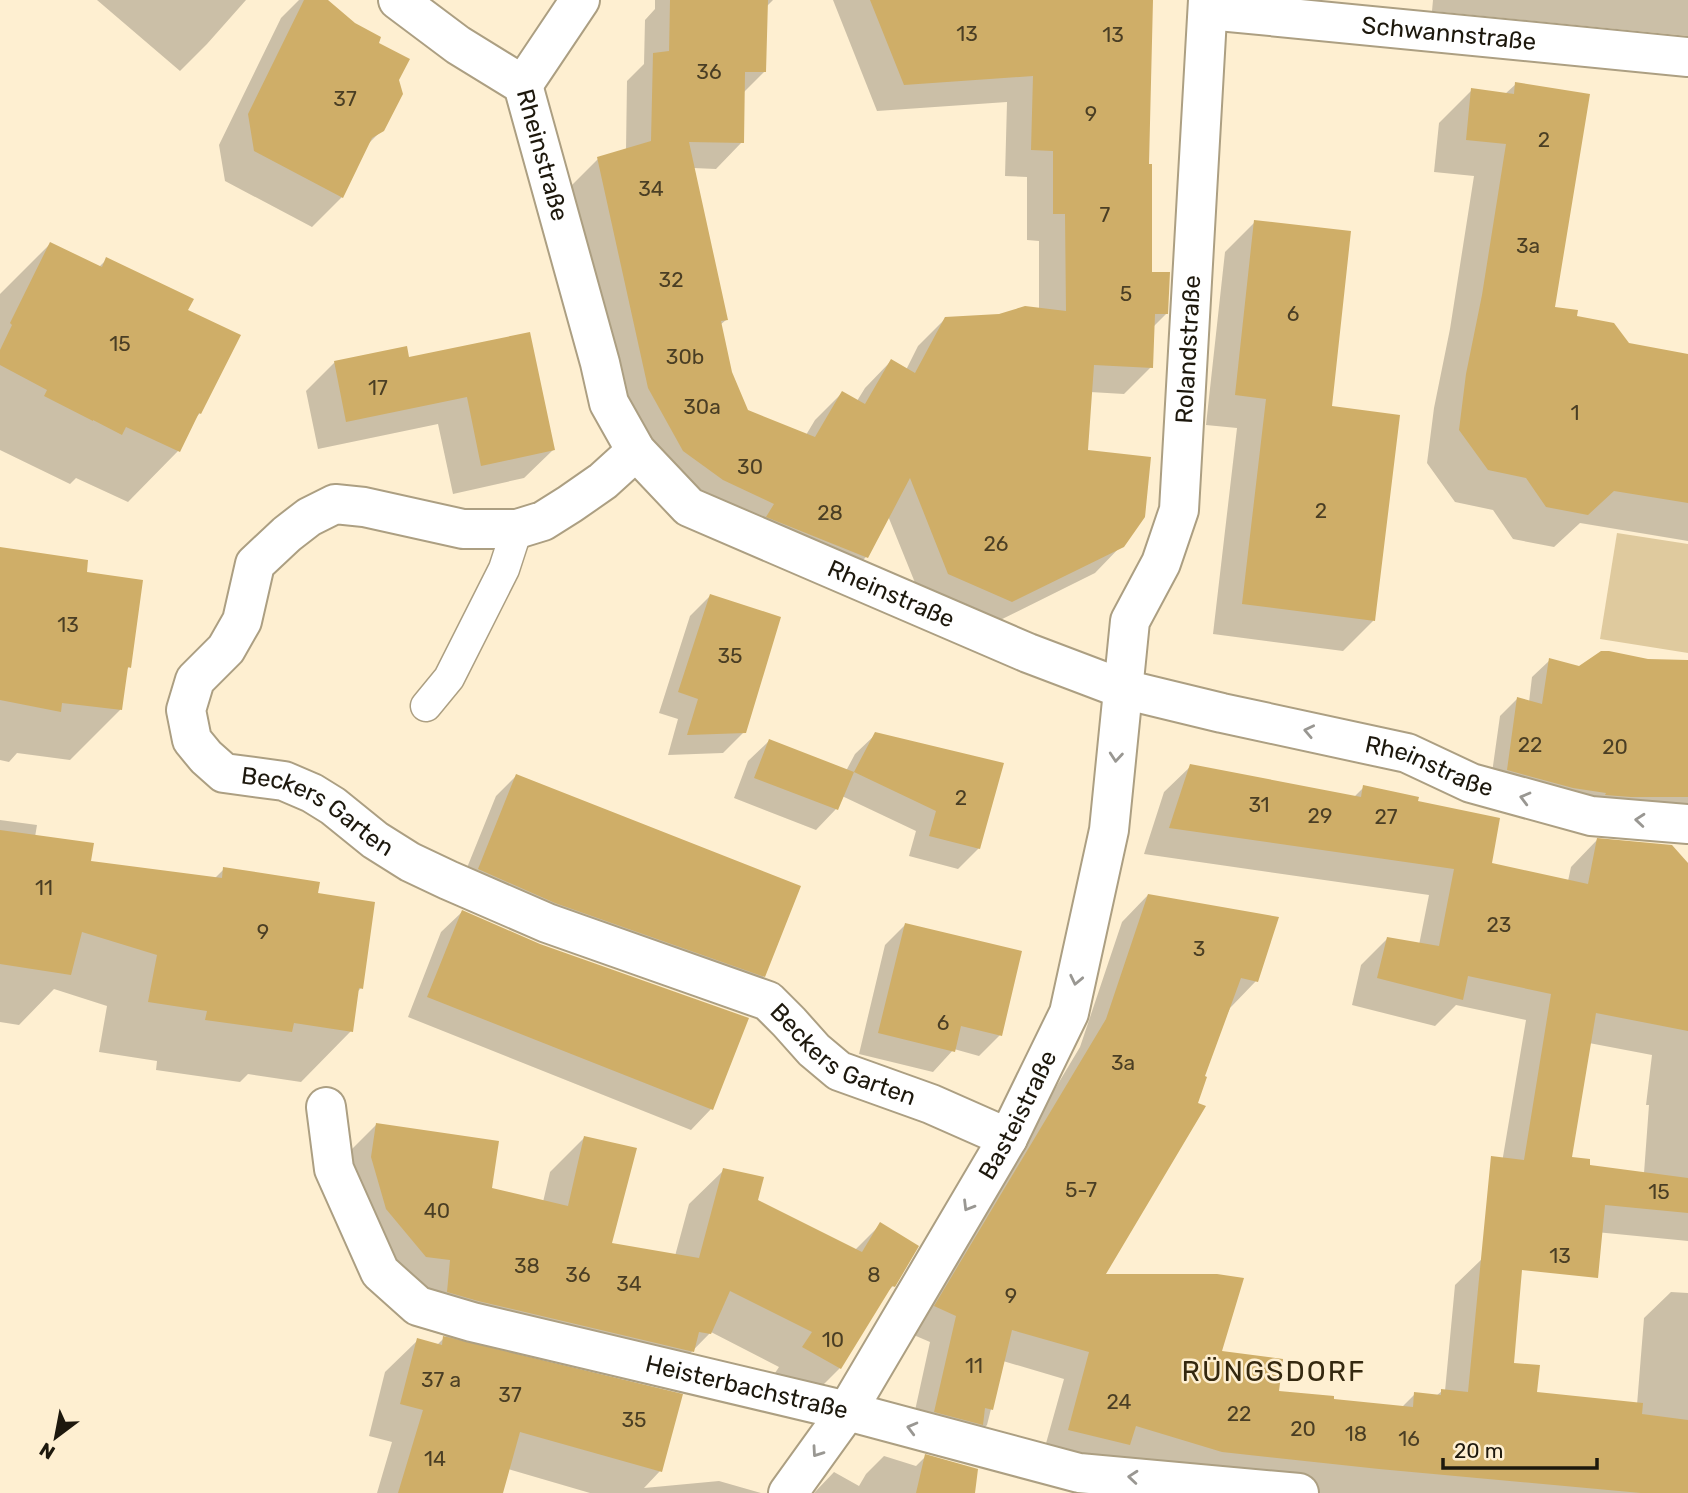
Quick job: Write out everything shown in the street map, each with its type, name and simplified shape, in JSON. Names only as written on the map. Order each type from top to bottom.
[{"type":"street","name":"Rheinstraße","points":[[398,0],[458,45],[523,85],[609,403],[636,451],[689,507],[1028,653],[1123,689],[1407,753],[1471,783],[1591,816],[1688,824]]},
{"type":"street","points":[[523,85],[580,0]]},
{"type":"street","name":"Schwannstraße","points":[[1208,5],[1688,57]]},
{"type":"street","name":"Rolandstraße","points":[[1123,689],[1130,621],[1161,563],[1179,510],[1208,5]]},
{"type":"street","name":"Beckers Garten","points":[[636,451],[603,481],[570,504],[542,521],[517,529],[463,529],[364,507],[335,504],[309,517],[255,564],[242,621],[226,649],[195,680],[186,710],[192,740],[224,773],[284,781],[312,793],[333,806],[375,841],[448,880],[547,923],[768,1000],[814,1051],[839,1071],[931,1104],[1008,1139]]},
{"type":"street","name":"Basteistraße","points":[[788,1493],[847,1411],[1008,1139],[1069,1013],[1109,830],[1123,689]]},
{"type":"street","name":"Heisterbachstraße","points":[[326,1108],[334,1169],[380,1272],[418,1306],[485,1325],[847,1411],[1079,1473],[1299,1493]]},
{"type":"lane","points":[[426,706],[449,678],[504,569],[517,529]]},
{"type":"shaded area","points":[[1617,533],[1688,544],[1688,653],[1600,639]]},
{"type":"building","points":[[304,0],[328,0],[355,23],[381,37],[379,43],[410,59],[399,80],[403,94],[384,131],[372,138],[343,198],[254,151],[248,114]]},
{"type":"building","points":[[670,0],[768,0],[766,72],[745,72],[744,143],[689,142],[728,320],[721,321],[732,372],[748,410],[815,437],[842,391],[865,404],[891,359],[915,373],[945,317],[999,314],[1025,306],[1066,311],[1065,214],[1053,214],[1053,151],[1031,150],[1033,76],[904,85],[870,0],[1153,0],[1149,164],[1152,164],[1152,272],[1170,272],[1168,314],[1155,314],[1153,368],[1094,365],[1088,450],[1151,457],[1145,517],[1124,547],[1012,602],[948,574],[910,478],[868,558],[766,517],[774,504],[723,480],[683,451],[648,388],[597,157],[651,141],[653,53],[669,53]]},
{"type":"building","points":[[1515,82],[1590,94],[1555,307],[1578,310],[1577,316],[1614,323],[1629,343],[1688,354],[1688,503],[1614,491],[1588,515],[1546,507],[1526,478],[1488,470],[1459,430],[1466,374],[1482,295],[1506,144],[1466,140],[1471,88],[1514,94]]},
{"type":"building","points":[[1254,220],[1351,231],[1332,406],[1400,415],[1375,621],[1242,604],[1266,399],[1235,395]]},
{"type":"building","points":[[50,242],[102,267],[106,257],[194,299],[188,310],[241,335],[180,452],[126,427],[122,435],[93,421],[44,396],[47,390],[0,365],[0,350],[12,325],[10,323]]},
{"type":"building","points":[[530,332],[555,450],[481,466],[467,397],[346,422],[334,361],[407,346],[409,357]]},
{"type":"building","points":[[0,547],[88,560],[87,572],[143,580],[131,668],[128,667],[122,710],[62,703],[61,712],[0,700]]},
{"type":"building","points":[[710,594],[781,617],[746,733],[687,735],[698,699],[678,692]]},
{"type":"building","points":[[1601,651],[1648,659],[1688,660],[1688,797],[1605,795],[1606,793],[1573,788],[1507,770],[1517,697],[1542,704],[1549,658],[1579,666]]},
{"type":"building","points":[[875,732],[1004,763],[980,849],[929,836],[936,811],[854,772]]},
{"type":"building","points":[[769,739],[854,772],[838,810],[754,778]]},
{"type":"building","points":[[1190,764],[1361,797],[1363,785],[1419,797],[1418,801],[1500,818],[1492,863],[1588,884],[1597,838],[1672,845],[1688,863],[1688,1031],[1596,1013],[1572,1157],[1590,1159],[1590,1165],[1688,1178],[1688,1213],[1605,1205],[1598,1278],[1522,1270],[1514,1363],[1540,1365],[1537,1392],[1643,1403],[1642,1414],[1688,1420],[1688,1493],[1641,1493],[1222,1452],[1136,1426],[1130,1445],[1068,1430],[1089,1352],[1012,1330],[993,1410],[985,1408],[983,1425],[934,1412],[956,1316],[934,1306],[1106,1019],[1148,894],[1279,917],[1258,982],[1241,978],[1205,1076],[1207,1077],[1198,1103],[1206,1106],[1106,1274],[1217,1274],[1244,1278],[1222,1351],[1283,1359],[1279,1391],[1413,1407],[1414,1392],[1441,1395],[1441,1389],[1468,1392],[1491,1156],[1524,1160],[1551,994],[1468,976],[1463,1000],[1377,978],[1387,937],[1439,946],[1454,869],[1169,828]]},
{"type":"building","points":[[516,774],[801,886],[765,977],[555,903],[478,869]]},
{"type":"building","points":[[0,830],[94,843],[91,861],[222,878],[223,867],[320,882],[318,893],[375,902],[363,989],[359,988],[353,1032],[294,1023],[292,1032],[205,1020],[207,1011],[148,1002],[157,955],[82,932],[71,975],[0,964]]},
{"type":"building","points":[[462,910],[540,944],[749,1018],[713,1110],[427,997]]},
{"type":"building","points":[[905,923],[1022,951],[1002,1036],[961,1026],[955,1052],[878,1033]]},
{"type":"building","points":[[376,1123],[499,1141],[492,1188],[568,1206],[584,1136],[637,1148],[612,1243],[699,1258],[723,1168],[764,1177],[758,1200],[862,1252],[880,1222],[919,1246],[841,1369],[802,1347],[812,1332],[730,1291],[711,1334],[699,1332],[694,1352],[447,1292],[450,1260],[426,1257],[386,1209],[371,1157]]},
{"type":"building","points":[[443,1336],[683,1394],[662,1472],[520,1432],[503,1493],[398,1493],[423,1410],[400,1404],[417,1338],[442,1345]]},
{"type":"building","points":[[925,1454],[978,1469],[975,1493],[916,1493]]},
{"type":"district","name":"RÜNGSDORF","points":[[1274,1371]]}]
